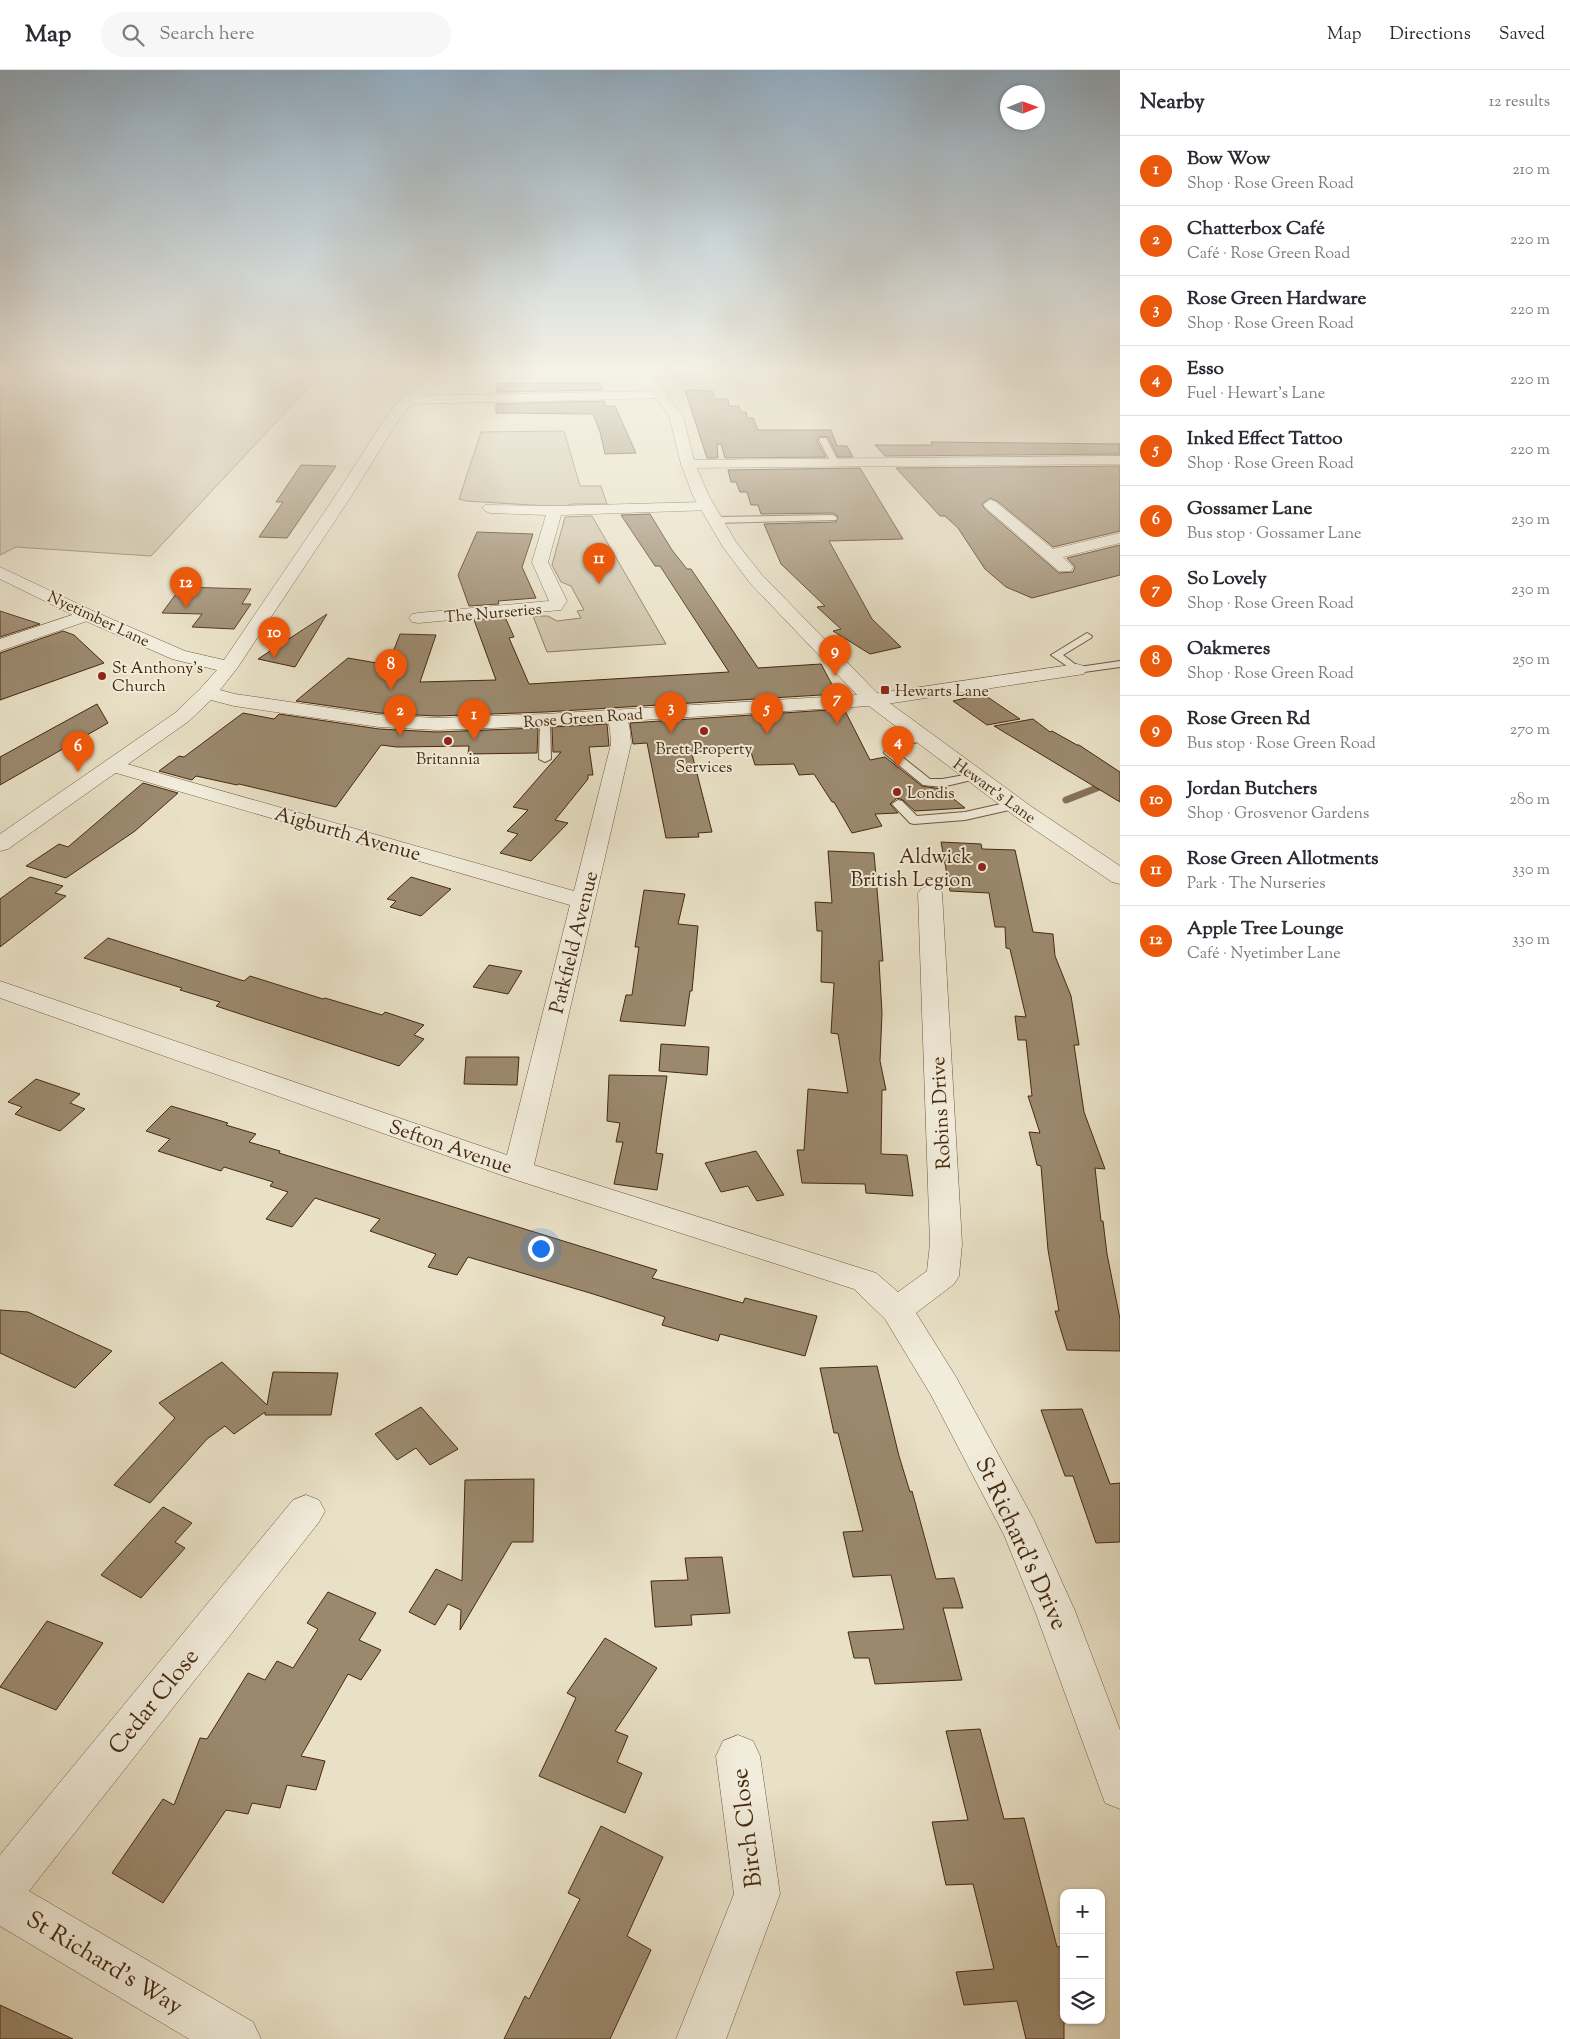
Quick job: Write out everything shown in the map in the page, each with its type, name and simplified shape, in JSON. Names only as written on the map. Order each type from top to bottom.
[{"type":"street","points":[[0,844],[182,717],[207,693],[228,667],[364,463]]},
{"type":"street","points":[[770,463],[688,464],[711,513],[729,544],[756,579],[873,700]]},
{"type":"street","points":[[991,505],[1065,567]]},
{"type":"street","points":[[490,508],[555,511],[711,513]]},
{"type":"street","name":"The Nurseries","points":[[418,618],[556,606],[558,601],[540,562],[555,511]]},
{"type":"street","points":[[1050,555],[1120,538]]},
{"type":"street","name":"Nyetimber Lane","points":[[0,572],[87,614],[179,654],[228,667]]},
{"type":"street","points":[[0,645],[87,614]]},
{"type":"street","name":"Rose Green Road","points":[[207,693],[244,701],[408,724],[544,720],[873,700],[912,696],[1042,673],[1077,670]]},
{"type":"street","name":"Hewart's Lane","points":[[873,700],[1014,805],[1120,877]]},
{"type":"street","name":"Parkfield Avenue","points":[[518,1170],[621,744],[620,729],[616,715]]},
{"type":"street","name":"Aigburth Avenue","points":[[113,766],[583,901]]},
{"type":"street","name":"Robins Drive","points":[[897,1310],[943,1276],[946,1244],[930,893]]},
{"type":"street","name":"Sefton Avenue","points":[[0,989],[518,1170],[865,1281],[897,1310]]},
{"type":"street","name":"St Richard's Drive","points":[[897,1310],[944,1387],[1021,1531],[1056,1611],[1120,1788]]},
{"type":"street","name":"Cedar Close","points":[[0,1891],[306,1512]]},
{"type":"street","name":"Birch Close","points":[[701,2039],[757,1894],[738,1756]]},
{"type":"street","name":"St Richard's Way","points":[[0,1900],[236,2039]]},
{"type":"lane","points":[[711,513],[835,522],[830,508]]},
{"type":"lane","points":[[1086,636],[1056,655],[1077,670],[1119,665]]},
{"type":"lane","points":[[544,720],[545,759]]},
{"type":"lane","points":[[924,737],[895,744],[891,746],[890,753],[927,783],[942,783],[976,776]]},
{"type":"lane","points":[[898,804],[914,820],[965,816],[1014,805]]},
{"type":"shaded area","points":[[0,463],[238,463],[151,556],[16,547],[0,555]]},
{"type":"shaded area","points":[[471,463],[573,463],[580,486],[601,486],[607,504],[572,504],[563,507],[459,499]]},
{"type":"shaded area","points":[[592,516],[666,644],[547,652],[533,616],[548,616],[557,621],[581,618],[577,611],[584,610],[571,586],[561,582],[552,565],[565,517]]},
{"type":"building","points":[[301,465],[336,466],[287,538],[259,537],[283,502],[276,502]]},
{"type":"building","points":[[1120,466],[1120,531],[1053,547],[997,501],[990,498],[982,504],[985,509],[1059,573],[1073,572],[1075,567],[1067,558],[1120,545],[1120,575],[1032,598],[1006,587],[985,569],[958,528],[945,516],[940,516],[896,468]]},
{"type":"building","points":[[860,468],[903,539],[829,541],[872,619],[901,647],[870,654],[833,631],[841,629],[817,607],[825,606],[781,564],[764,524],[836,522],[838,516],[833,513],[761,514],[758,505],[751,505],[747,492],[740,492],[736,482],[731,482],[728,470]]},
{"type":"building","points":[[650,514],[672,550],[687,569],[691,569],[758,668],[821,664],[837,694],[545,712],[437,716],[379,713],[296,701],[348,658],[388,665],[400,634],[436,635],[420,682],[496,680],[474,620],[505,617],[514,637],[509,638],[529,684],[729,672],[660,566],[655,566],[621,515]]},
{"type":"building","points":[[477,532],[533,534],[522,567],[536,598],[498,601],[499,604],[469,606],[458,575]]},
{"type":"building","points":[[181,587],[251,589],[242,604],[251,604],[234,629],[192,627],[202,614],[162,613]]},
{"type":"building","points":[[0,611],[40,624],[0,637]]},
{"type":"building","points":[[327,614],[295,667],[258,659]]},
{"type":"building","points":[[63,631],[74,635],[104,663],[0,700],[0,653]]},
{"type":"building","points":[[983,694],[1020,719],[987,725],[953,701]]},
{"type":"building","points":[[97,704],[108,723],[0,785],[0,757]]},
{"type":"building","points":[[844,709],[870,760],[885,757],[922,786],[941,789],[965,808],[915,811],[903,800],[897,798],[890,804],[898,813],[875,814],[882,826],[852,833],[834,802],[832,802],[814,774],[799,775],[794,764],[755,765],[750,749],[698,752],[692,754],[712,832],[698,833],[699,837],[666,838],[647,743],[633,744],[630,723]]},
{"type":"building","points":[[243,713],[274,719],[279,714],[379,729],[437,732],[538,728],[537,753],[468,754],[469,746],[397,747],[381,745],[336,807],[239,784],[196,776],[192,780],[159,771],[179,756],[184,757]]},
{"type":"building","points":[[1033,719],[1050,732],[1052,731],[1079,745],[1120,772],[1120,802],[994,726]]},
{"type":"building","points":[[607,724],[609,746],[589,747],[593,775],[588,775],[588,779],[555,820],[568,823],[531,861],[500,853],[518,834],[507,831],[528,810],[513,807],[561,752],[553,752],[552,727]]},
{"type":"building","points":[[143,783],[178,793],[135,831],[66,878],[26,866],[59,844],[68,847]]},
{"type":"building","points":[[941,842],[981,844],[982,849],[1015,850],[1033,932],[1053,934],[1055,956],[1071,996],[1079,1045],[1074,1045],[1084,1112],[1105,1169],[1095,1168],[1101,1221],[1103,1221],[1107,1254],[1120,1319],[1120,1351],[1067,1350],[1055,1311],[1059,1311],[1048,1250],[1041,1166],[1037,1165],[1029,1132],[1040,1133],[1028,1096],[1032,1096],[1026,1040],[1018,1040],[1015,1016],[1026,1017],[1010,949],[1006,948],[1005,927],[995,927],[989,893],[950,891]]},
{"type":"building","points":[[828,851],[874,853],[883,961],[879,961],[882,1013],[880,1061],[886,1090],[882,1090],[881,1154],[907,1155],[913,1196],[866,1193],[865,1184],[802,1183],[797,1150],[804,1150],[808,1089],[848,1093],[838,1034],[831,1033],[834,983],[821,982],[822,931],[817,931],[815,902],[832,903]]},
{"type":"building","points":[[30,877],[63,886],[55,893],[66,896],[0,947],[0,899]]},
{"type":"building","points":[[411,877],[451,889],[421,916],[390,907],[396,901],[387,899]]},
{"type":"building","points":[[644,890],[685,894],[678,924],[698,926],[692,991],[690,991],[685,1026],[620,1021],[626,995],[632,995],[639,947],[635,947]]},
{"type":"building","points":[[108,938],[244,981],[250,976],[382,1015],[385,1012],[424,1025],[414,1035],[424,1039],[399,1066],[216,1006],[220,1002],[180,990],[182,988],[84,958]]},
{"type":"building","points":[[489,965],[522,971],[508,994],[473,987]]},
{"type":"building","points":[[661,1044],[709,1047],[707,1075],[659,1071]]},
{"type":"building","points":[[466,1057],[519,1057],[517,1085],[464,1084]]},
{"type":"building","points":[[609,1075],[667,1076],[656,1153],[663,1154],[657,1190],[614,1184],[623,1142],[616,1142],[620,1123],[607,1121]]},
{"type":"building","points":[[36,1079],[80,1094],[70,1103],[85,1109],[60,1131],[15,1114],[22,1107],[8,1102]]},
{"type":"building","points":[[171,1106],[228,1123],[226,1125],[256,1134],[249,1142],[280,1151],[279,1153],[657,1270],[652,1278],[743,1303],[745,1298],[817,1316],[805,1356],[720,1334],[718,1341],[662,1325],[665,1317],[468,1257],[457,1275],[428,1267],[436,1254],[370,1231],[380,1219],[315,1198],[292,1227],[266,1219],[288,1192],[270,1186],[273,1182],[224,1167],[221,1171],[158,1151],[170,1139],[146,1131]]},
{"type":"building","points":[[756,1151],[784,1195],[757,1201],[748,1186],[721,1192],[705,1163]]},
{"type":"building","points":[[0,1310],[28,1312],[112,1351],[75,1388],[0,1353]]},
{"type":"building","points":[[222,1362],[267,1405],[273,1372],[338,1373],[331,1415],[265,1415],[265,1412],[234,1434],[225,1426],[207,1439],[150,1503],[114,1485],[175,1418],[159,1403]]},
{"type":"building","points":[[877,1366],[899,1456],[910,1492],[912,1491],[936,1579],[954,1578],[963,1608],[943,1608],[962,1680],[875,1684],[869,1658],[854,1658],[848,1632],[904,1629],[891,1575],[853,1577],[843,1532],[863,1531],[838,1433],[834,1433],[820,1368]]},
{"type":"building","points":[[421,1407],[458,1449],[430,1465],[416,1448],[397,1460],[375,1434]]},
{"type":"building","points":[[1082,1409],[1110,1484],[1120,1483],[1120,1542],[1096,1543],[1073,1476],[1065,1476],[1041,1410]]},
{"type":"building","points":[[534,1479],[533,1542],[512,1542],[460,1630],[461,1610],[448,1604],[435,1625],[409,1612],[436,1569],[462,1581],[465,1480]]},
{"type":"building","points":[[163,1507],[192,1523],[175,1542],[185,1548],[141,1598],[101,1575]]},
{"type":"building","points":[[722,1557],[730,1613],[691,1615],[692,1625],[655,1627],[651,1581],[688,1580],[685,1558]]},
{"type":"building","points":[[328,1592],[376,1613],[359,1640],[381,1650],[361,1680],[348,1674],[301,1756],[325,1761],[316,1790],[287,1785],[280,1808],[252,1803],[248,1814],[226,1810],[163,1903],[112,1873],[163,1799],[174,1805],[200,1738],[207,1739],[248,1673],[265,1680],[277,1661],[293,1668],[318,1629],[307,1623]]},
{"type":"building","points":[[47,1621],[103,1643],[56,1710],[0,1687]]},
{"type":"building","points":[[605,1638],[657,1668],[615,1731],[628,1736],[617,1762],[642,1773],[625,1813],[539,1776],[576,1698],[567,1693]]},
{"type":"building","points":[[980,1729],[1004,1819],[1024,1818],[1057,1947],[1060,1947],[1060,2024],[1064,2024],[1064,2039],[1026,2039],[1017,2001],[964,2005],[956,1972],[994,1969],[973,1884],[946,1885],[932,1822],[968,1820],[946,1731]]},
{"type":"building","points":[[601,1826],[663,1857],[627,1936],[651,1950],[610,2039],[504,2039],[525,1996],[529,1999],[580,1899],[568,1893]]},
{"type":"building","points":[[0,2005],[73,2039],[0,2039]]},
{"type":"waterway","points":[[1066,800],[1120,779]]},
{"type":"place","name":"Rose Green Allotments","points":[[599,584]]},
{"type":"place","name":"Apple Tree Lounge","points":[[186,608]]},
{"type":"place","name":"Jordan Butchers","points":[[274,658]]},
{"type":"place","name":"St Anthony’s Church","points":[[102,676]]},
{"type":"place","name":"Rose Green Rd","points":[[835,676]]},
{"type":"place","name":"Oakmeres","points":[[391,690]]},
{"type":"place","name":"Hewarts Lane","points":[[885,690]]},
{"type":"place","name":"So Lovely","points":[[837,724]]},
{"type":"place","name":"Brett Property Services","points":[[704,731]]},
{"type":"place","name":"Rose Green Hardware","points":[[671,733]]},
{"type":"place","name":"Inked Effect Tattoo","points":[[767,734]]},
{"type":"place","name":"Chatterbox Café","points":[[400,736]]},
{"type":"place","name":"Bow Wow","points":[[474,740]]},
{"type":"place","name":"Britannia","points":[[448,741]]},
{"type":"place","name":"Esso","points":[[898,767]]},
{"type":"place","name":"Gossamer Lane","points":[[78,772]]},
{"type":"place","name":"Londis","points":[[897,792]]},
{"type":"place","name":"Aldwick British Legion","points":[[982,867]]}]
